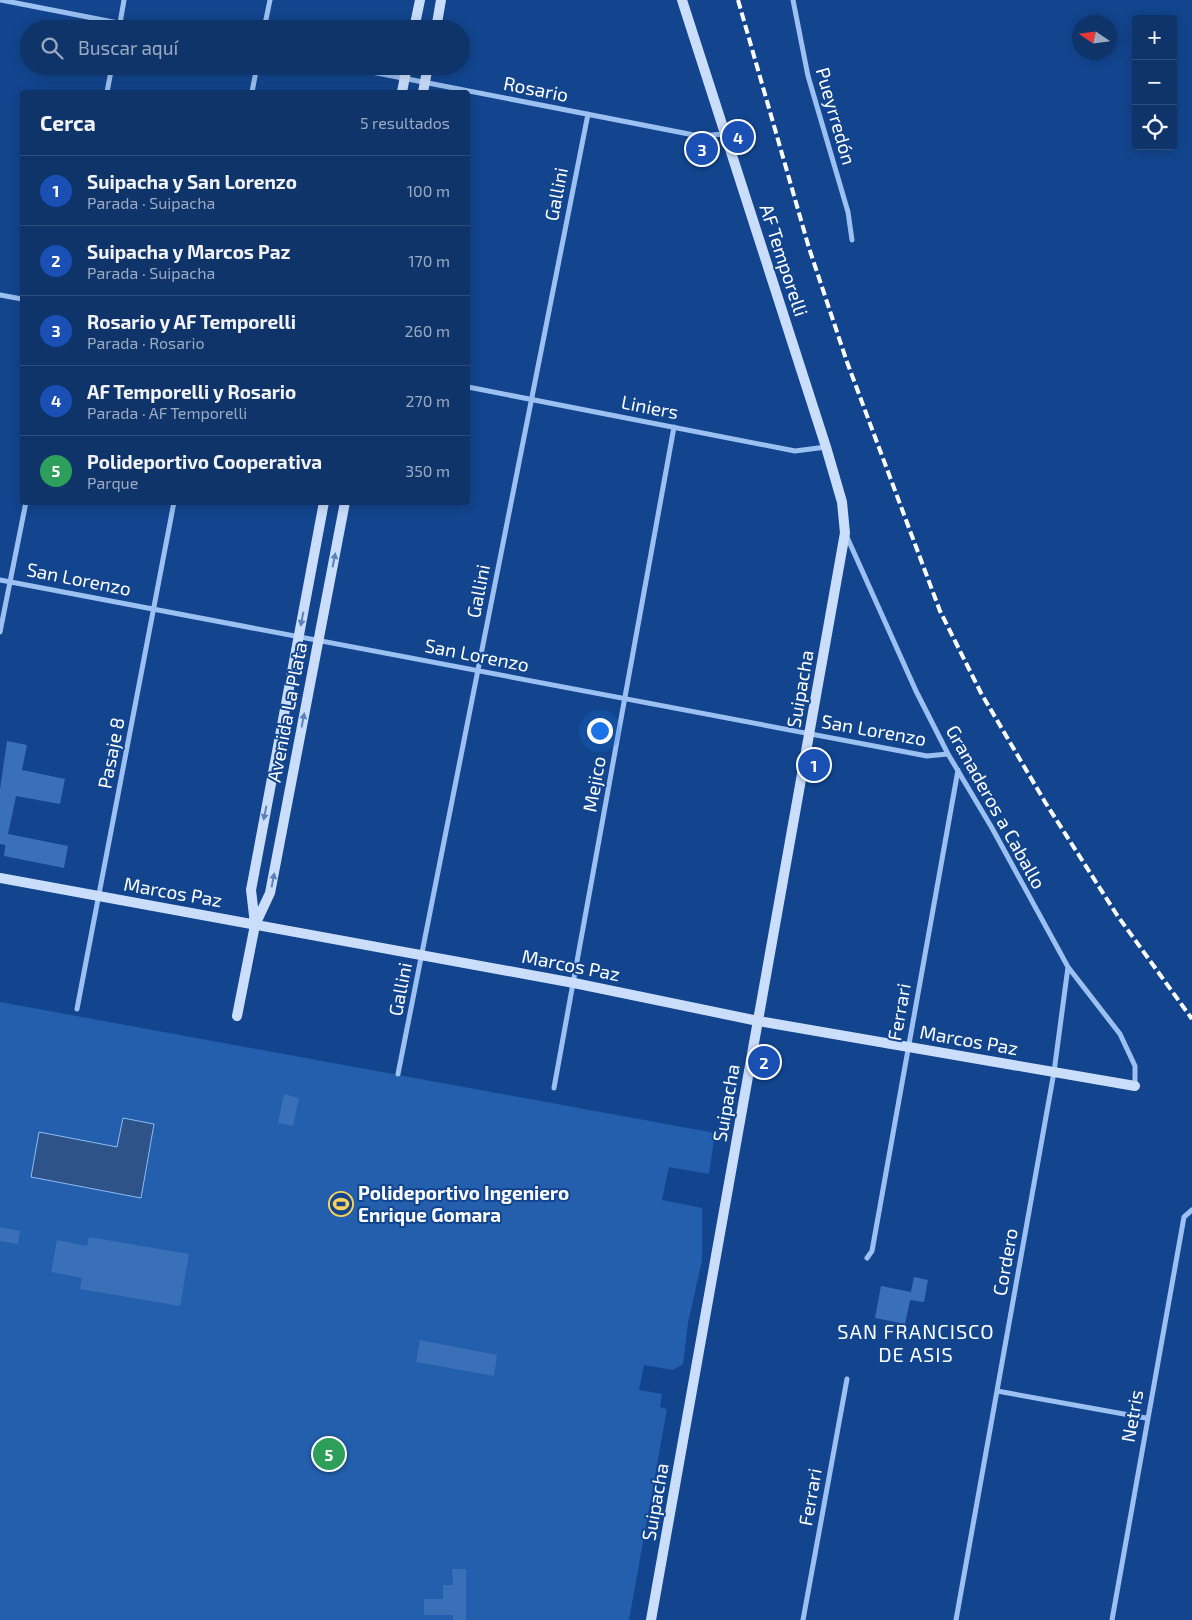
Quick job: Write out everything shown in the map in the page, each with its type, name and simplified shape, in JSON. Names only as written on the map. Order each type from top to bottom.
[{"type":"street","points":[[1,0],[93,20]]},
{"type":"street","points":[[121,20],[124,0]]},
{"type":"street","points":[[266,20],[270,0]]},
{"type":"street","points":[[416,20],[420,0]]},
{"type":"street","points":[[438,20],[441,0]]},
{"type":"street","name":"AF Temporelli","points":[[682,0],[826,447],[842,502],[845,533]]},
{"type":"street","name":"Pueyrredón","points":[[793,0],[808,76],[848,212],[852,240]]},
{"type":"street","points":[[106,90],[110,75]]},
{"type":"street","points":[[252,90],[255,75]]},
{"type":"street","name":"Rosario","points":[[385,75],[405,79],[424,88],[437,90]]},
{"type":"street","points":[[402,90],[406,75]]},
{"type":"street","points":[[424,88],[426,75]]},
{"type":"street","name":"Rosario","points":[[470,95],[588,114],[699,136],[725,134]]},
{"type":"street","name":"Gallini","points":[[398,1074],[588,114]]},
{"type":"street","points":[[0,295],[20,299]]},
{"type":"street","name":"Liniers","points":[[470,386],[795,451],[826,447]]},
{"type":"street","name":"Mejico","points":[[554,1088],[674,427]]},
{"type":"street","points":[[0,632],[25,505]]},
{"type":"street","name":"Pasaje 8","points":[[77,1009],[173,505]]},
{"type":"street","name":"Avenida La Plata","points":[[255,925],[251,890],[323,505]]},
{"type":"street","name":"Avenida La Plata","points":[[237,1016],[255,925],[270,893],[344,505]]},
{"type":"street","name":"Suipacha","points":[[652,1620],[845,533]]},
{"type":"street","name":"Granaderos a Caballo","points":[[845,533],[916,691],[948,754],[1068,967],[1120,1034],[1135,1066],[1136,1086]]},
{"type":"street","name":"San Lorenzo","points":[[0,580],[927,756],[948,754]]},
{"type":"street","name":"Ferrari","points":[[867,1258],[872,1251],[958,770]]},
{"type":"street","name":"Marcos Paz","points":[[0,878],[574,983],[758,1021],[1136,1086]]},
{"type":"street","name":"Cordero","points":[[956,1620],[1054,1072],[1068,967]]},
{"type":"street","name":"Netris","points":[[1112,1620],[1146,1418],[1184,1217],[1192,1210]]},
{"type":"street","name":"Ferrari","points":[[803,1620],[847,1379]]},
{"type":"street","points":[[997,1391],[1146,1418]]},
{"type":"shaded area","points":[[0,1002],[715,1133],[709,1174],[669,1167],[662,1200],[702,1208],[702,1260],[688,1323],[683,1364],[673,1370],[644,1365],[639,1390],[662,1394],[660,1407],[667,1409],[629,1620],[0,1620]]},
{"type":"shaded area","points":[[123,1118],[154,1124],[141,1198],[31,1177],[39,1132],[117,1147]]},
{"type":"building","points":[[7,741],[27,745],[22,770],[65,779],[60,804],[16,796],[8,834],[68,846],[64,868],[4,856],[5,845],[0,844],[0,789]]},
{"type":"building","points":[[284,1094],[299,1098],[293,1126],[278,1123]]},
{"type":"building","points":[[0,1227],[20,1231],[18,1244],[0,1241]]},
{"type":"building","points":[[89,1237],[189,1254],[180,1306],[80,1289],[82,1278],[51,1272],[57,1240],[87,1246]]},
{"type":"building","points":[[914,1277],[928,1280],[924,1302],[910,1300],[905,1324],[875,1318],[881,1286],[911,1292]]},
{"type":"building","points":[[420,1340],[497,1355],[494,1376],[416,1362]]},
{"type":"building","points":[[452,1569],[466,1569],[466,1620],[453,1620],[453,1615],[424,1615],[424,1599],[443,1599],[443,1585],[453,1585]]},
{"type":"railway","points":[[738,0],[809,248],[847,362],[940,611],[981,693],[1045,802],[1117,915],[1192,1019]]},
{"type":"place","name":"AF Temporelli y Rosario","points":[[738,137]]},
{"type":"place","name":"Rosario y AF Temporelli","points":[[702,149]]},
{"type":"place","name":"Suipacha y San Lorenzo","points":[[814,765]]},
{"type":"place","name":"Suipacha y Marcos Paz","points":[[764,1062]]},
{"type":"place","name":"Polideportivo Ingeniero Enrique Gomara","points":[[341,1204]]},
{"type":"place","name":"Polideportivo Cooperativa","points":[[329,1454]]},
{"type":"district","name":"SAN FRANCISCO DE ASIS","points":[[916,1344]]}]
